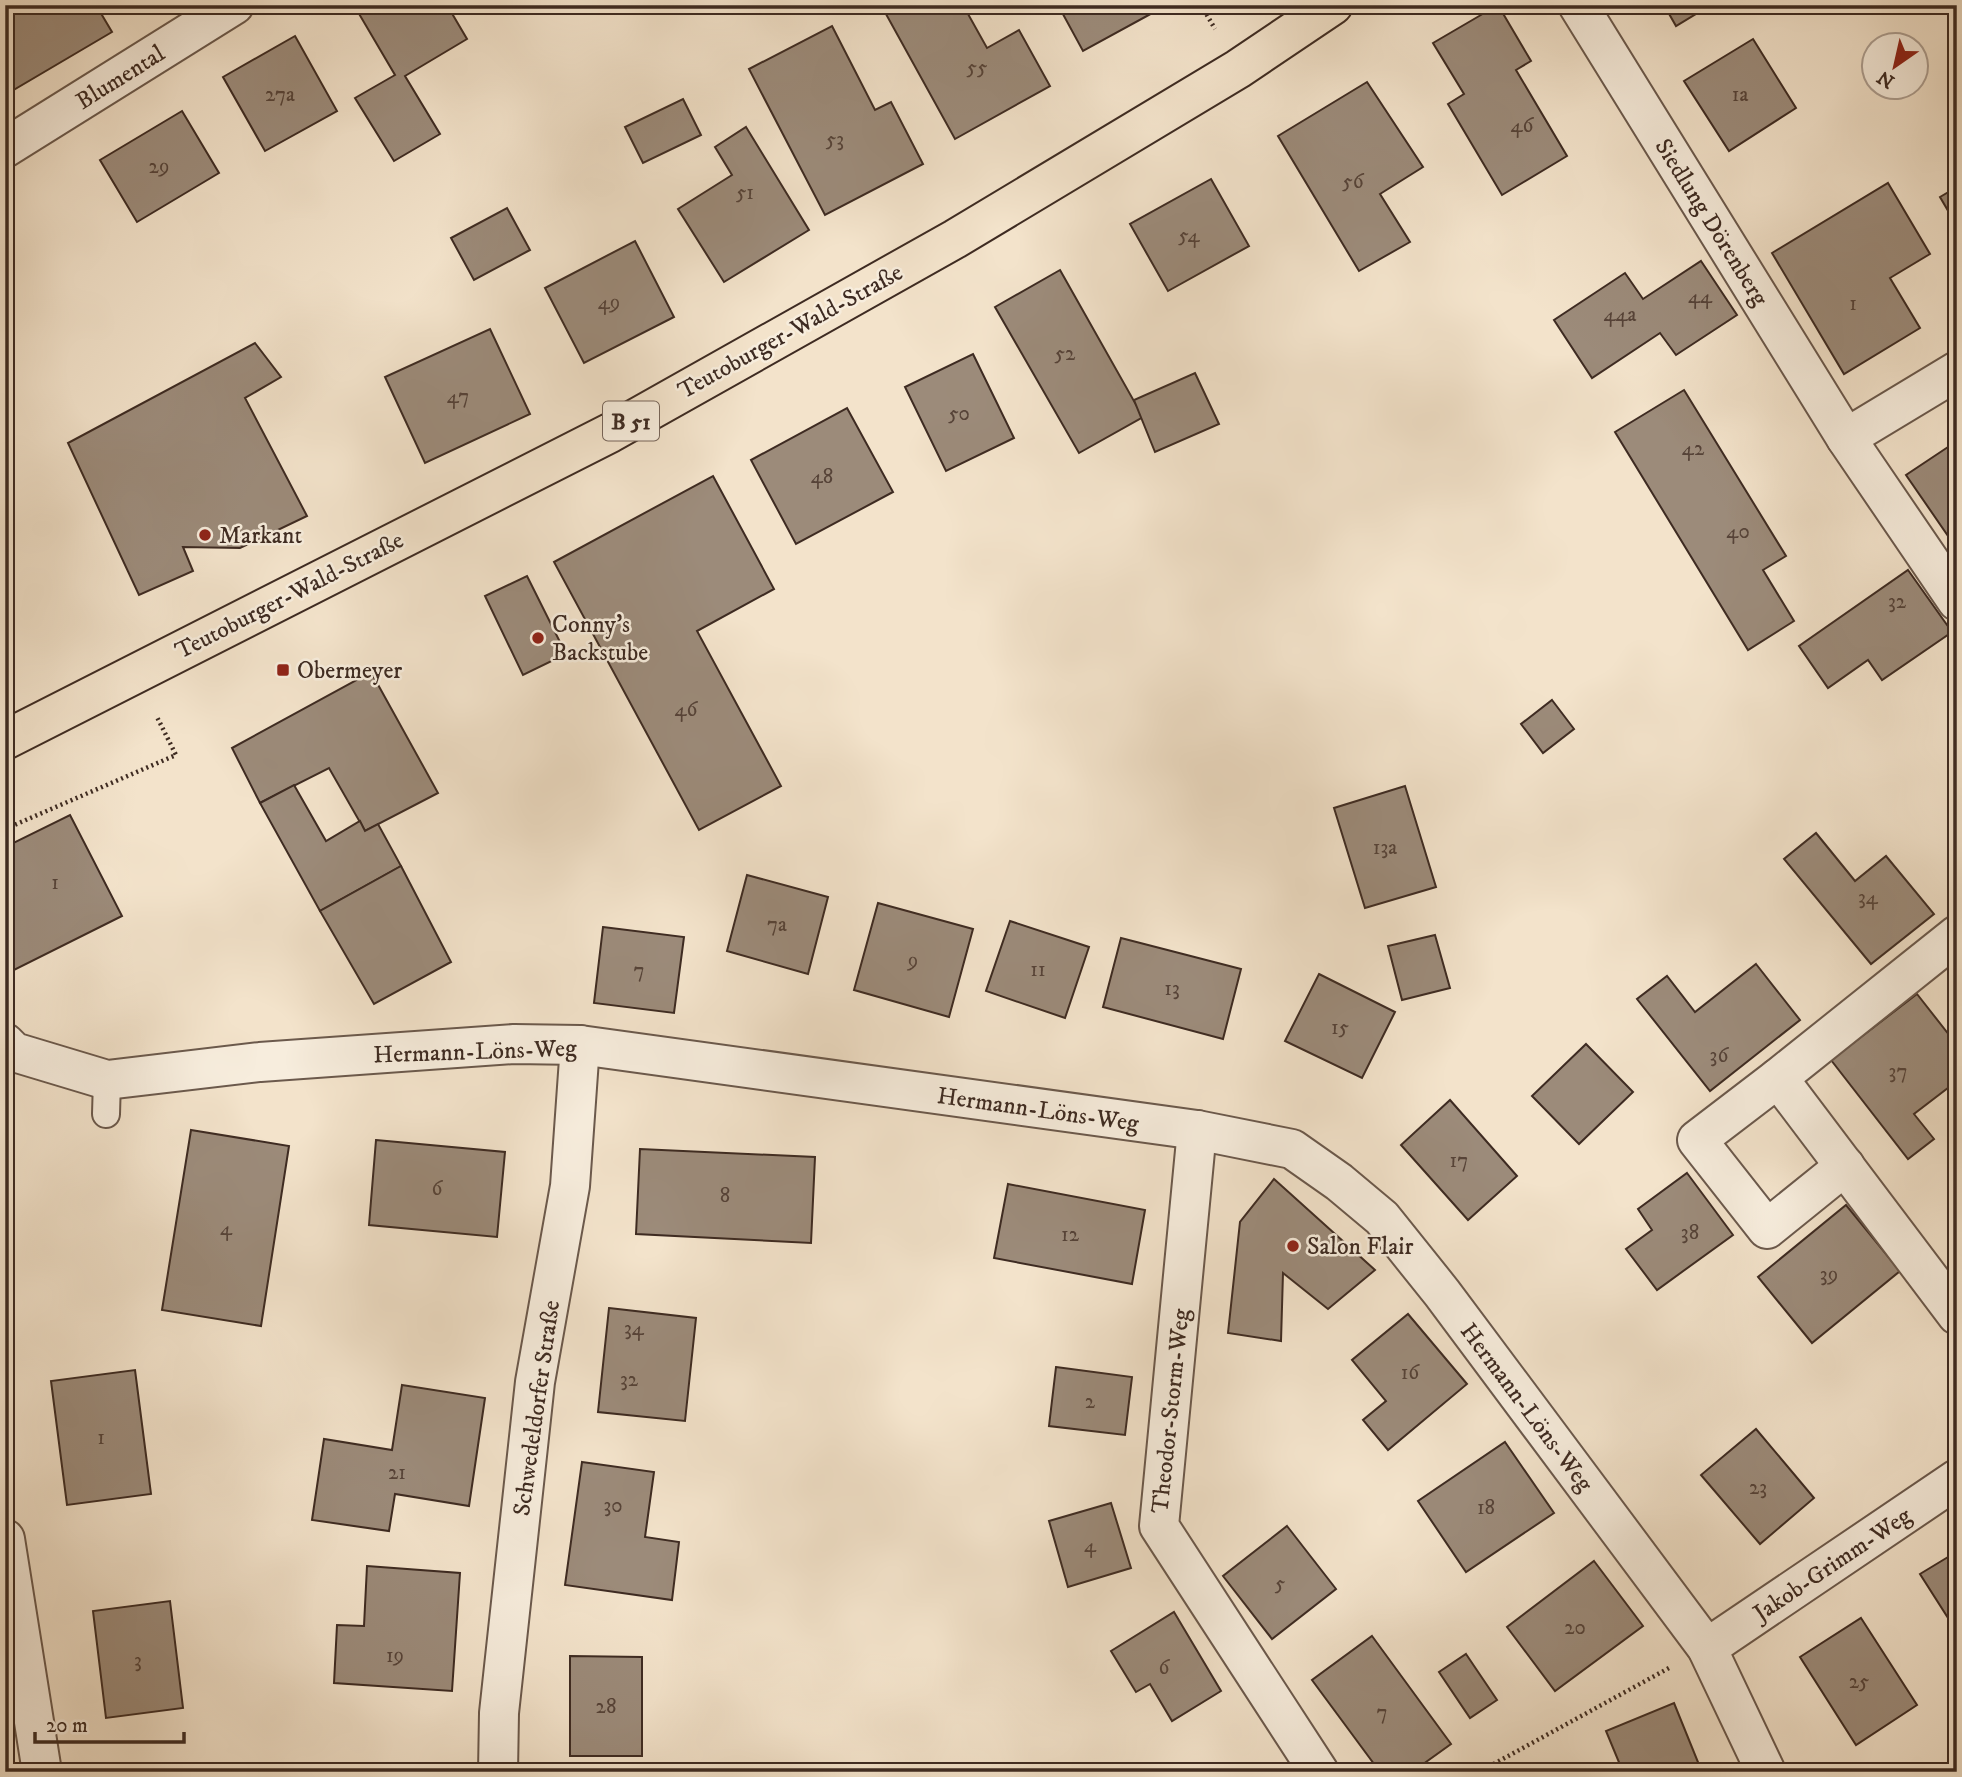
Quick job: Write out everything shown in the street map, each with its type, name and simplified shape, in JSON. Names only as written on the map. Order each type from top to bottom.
[{"type":"main road","name":"Teutoburger-Wald-Straße","points":[[5,740],[610,433],[955,239],[1238,69],[1333,5]]},
{"type":"street","name":"Blumental","points":[[5,148],[234,5]]},
{"type":"street","name":"Siedlung Dörenberg","points":[[1578,5],[1846,438],[1957,601]]},
{"type":"street","points":[[1846,438],[1957,371]]},
{"type":"street","points":[[1845,1166],[1767,1230],[1698,1140],[1957,935]]},
{"type":"street","name":"Hermann-Löns-Weg","points":[[8,1055],[107,1097],[260,1062],[514,1044],[580,1045],[1198,1130],[1292,1149],[1339,1182],[1382,1219],[1442,1293],[1707,1648],[1766,1772]]},
{"type":"street","name":"Schwedeldorfer Straße","points":[[498,1772],[499,1713],[535,1382],[570,1186],[580,1045]]},
{"type":"street","points":[[1778,1078],[1957,1315]]},
{"type":"street","name":"Theodor-Storm-Weg","points":[[1198,1130],[1159,1526],[1320,1772]]},
{"type":"street","name":"Jakob-Grimm-Weg","points":[[1707,1648],[1957,1479]]},
{"type":"street","points":[[5,1539],[42,1772]]},
{"type":"path","points":[[5,829],[176,755],[136,673]]},
{"type":"path","points":[[1479,1772],[1707,1648]]},
{"type":"building","points":[[5,5],[96,5],[112,32],[5,95]]},
{"type":"building","points":[[447,5],[467,39],[405,76],[440,134],[394,161],[355,98],[395,75],[355,7]]},
{"type":"building","points":[[881,5],[963,5],[987,48],[1019,30],[1050,86],[955,139]]},
{"type":"building","points":[[1058,5],[1167,5],[1083,51]]},
{"type":"building","points":[[1498,5],[1531,61],[1516,70],[1567,156],[1502,195],[1448,104],[1464,94],[1433,43]]},
{"type":"building","points":[[1664,5],[1702,5],[1704,9],[1676,26]]},
{"type":"building","points":[[832,26],[875,110],[891,102],[923,164],[825,215],[749,69]]},
{"type":"building","points":[[295,36],[337,111],[265,151],[223,77]]},
{"type":"building","points":[[1753,39],[1796,108],[1729,151],[1684,81]]},
{"type":"building","points":[[1367,82],[1423,167],[1380,194],[1410,242],[1359,271],[1278,136]]},
{"type":"building","points":[[683,99],[701,135],[643,163],[625,127]]},
{"type":"building","points":[[182,111],[219,173],[137,222],[100,160]]},
{"type":"building","points":[[746,127],[809,230],[724,282],[678,209],[732,175],[715,147]]},
{"type":"building","points":[[1211,179],[1249,246],[1168,291],[1130,224]]},
{"type":"building","points":[[1888,183],[1930,254],[1890,278],[1920,328],[1844,374],[1772,253]]},
{"type":"building","points":[[1957,187],[1957,226],[1940,197]]},
{"type":"building","points":[[507,208],[530,250],[474,280],[451,238]]},
{"type":"building","points":[[635,241],[674,317],[584,363],[545,288]]},
{"type":"building","points":[[1701,261],[1737,315],[1676,355],[1660,333],[1592,378],[1554,320],[1625,273],[1643,299]]},
{"type":"building","points":[[1060,270],[1143,417],[1079,453],[995,307]]},
{"type":"building","points":[[490,329],[530,414],[425,463],[385,377]]},
{"type":"building","points":[[255,343],[281,377],[245,398],[307,516],[240,548],[183,547],[193,571],[139,595],[68,443]]},
{"type":"building","points":[[973,354],[1014,438],[946,471],[905,387]]},
{"type":"building","points":[[1195,373],[1219,424],[1155,452],[1134,400]]},
{"type":"building","points":[[1684,390],[1786,556],[1763,570],[1794,621],[1748,650],[1615,432]]},
{"type":"building","points":[[847,408],[893,492],[796,544],[751,460]]},
{"type":"building","points":[[1957,441],[1957,549],[1906,475]]},
{"type":"building","points":[[713,476],[774,589],[697,631],[781,786],[699,830],[554,562]]},
{"type":"building","points":[[1908,570],[1952,632],[1882,680],[1868,660],[1828,688],[1799,646]]},
{"type":"building","points":[[527,576],[566,654],[523,675],[485,596]]},
{"type":"building","points":[[371,672],[438,793],[365,831],[329,768],[260,803],[232,748]]},
{"type":"building","points":[[1552,700],[1574,729],[1543,753],[1521,724]]},
{"type":"building","points":[[294,785],[326,841],[360,821],[365,831],[378,824],[401,866],[320,911],[260,803]]},
{"type":"building","points":[[1405,786],[1436,887],[1365,908],[1334,808]]},
{"type":"building","points":[[70,815],[122,916],[10,972],[5,964],[5,847]]},
{"type":"building","points":[[1816,833],[1855,881],[1886,856],[1934,914],[1871,964],[1784,859]]},
{"type":"building","points":[[401,866],[451,962],[374,1004],[320,911]]},
{"type":"building","points":[[747,875],[828,897],[808,974],[727,951]]},
{"type":"building","points":[[878,903],[973,929],[949,1017],[854,990]]},
{"type":"building","points":[[1010,921],[1089,947],[1065,1018],[986,991]]},
{"type":"building","points":[[603,927],[684,937],[674,1013],[594,1003]]},
{"type":"building","points":[[1435,935],[1450,988],[1402,1000],[1388,946]]},
{"type":"building","points":[[1121,938],[1241,969],[1223,1039],[1103,1007]]},
{"type":"building","points":[[1756,964],[1800,1020],[1710,1091],[1637,999],[1667,976],[1695,1012]]},
{"type":"building","points":[[1319,974],[1395,1012],[1362,1078],[1285,1041]]},
{"type":"building","points":[[1917,994],[1957,1045],[1957,1081],[1914,1114],[1934,1139],[1908,1159],[1831,1060]]},
{"type":"building","points":[[1586,1044],[1633,1092],[1579,1144],[1532,1096]]},
{"type":"building","points":[[1450,1100],[1517,1176],[1468,1220],[1401,1145]]},
{"type":"building","points":[[191,1130],[289,1146],[261,1326],[162,1310]]},
{"type":"building","points":[[376,1140],[505,1152],[497,1237],[369,1225]]},
{"type":"building","points":[[640,1149],[815,1157],[811,1243],[636,1234]]},
{"type":"building","points":[[1687,1173],[1733,1235],[1657,1290],[1626,1249],[1652,1230],[1638,1209]]},
{"type":"building","name":"Salon Flair","points":[[1274,1179],[1375,1270],[1328,1309],[1283,1273],[1281,1341],[1228,1333],[1240,1222]]},
{"type":"building","points":[[1008,1184],[1145,1210],[1132,1284],[994,1258]]},
{"type":"building","points":[[1846,1205],[1900,1271],[1812,1343],[1758,1277]]},
{"type":"building","points":[[609,1308],[696,1318],[685,1421],[598,1412]]},
{"type":"building","points":[[1408,1314],[1467,1384],[1388,1450],[1363,1420],[1386,1401],[1352,1360]]},
{"type":"building","points":[[1056,1367],[1132,1377],[1125,1435],[1049,1426]]},
{"type":"building","points":[[135,1370],[151,1494],[67,1505],[51,1381]]},
{"type":"building","points":[[402,1385],[485,1398],[469,1506],[395,1494],[389,1531],[312,1520],[324,1439],[392,1450]]},
{"type":"building","points":[[1756,1429],[1814,1498],[1760,1544],[1701,1475]]},
{"type":"building","points":[[1505,1442],[1554,1513],[1466,1572],[1418,1501]]},
{"type":"building","points":[[582,1462],[654,1472],[645,1537],[679,1542],[672,1600],[565,1585]]},
{"type":"building","points":[[1111,1503],[1131,1568],[1068,1587],[1049,1521]]},
{"type":"building","points":[[1287,1526],[1336,1589],[1272,1639],[1223,1576]]},
{"type":"building","points":[[1953,1554],[1957,1560],[1957,1632],[1920,1574]]},
{"type":"building","points":[[1594,1561],[1643,1626],[1555,1691],[1507,1627]]},
{"type":"building","points":[[367,1566],[460,1573],[452,1691],[334,1683],[337,1625],[364,1626]]},
{"type":"building","points":[[170,1601],[183,1708],[106,1718],[93,1611]]},
{"type":"building","points":[[1174,1612],[1221,1691],[1172,1721],[1150,1684],[1136,1692],[1111,1651]]},
{"type":"building","points":[[1861,1618],[1917,1705],[1856,1745],[1800,1657]]},
{"type":"building","points":[[1372,1636],[1451,1744],[1412,1772],[1380,1772],[1312,1680]]},
{"type":"building","points":[[1466,1654],[1497,1700],[1470,1718],[1439,1672]]},
{"type":"building","points":[[570,1656],[642,1657],[642,1756],[570,1756]]},
{"type":"building","points":[[1674,1703],[1702,1772],[1623,1772],[1606,1731]]},
{"type":"place","name":"Markant","points":[[205,535]]},
{"type":"place","name":"Conny's Backstube","points":[[538,638]]},
{"type":"place","name":"Obermeyer","points":[[283,670]]},
{"type":"place","name":"Salon Flair","points":[[1293,1246]]}]
